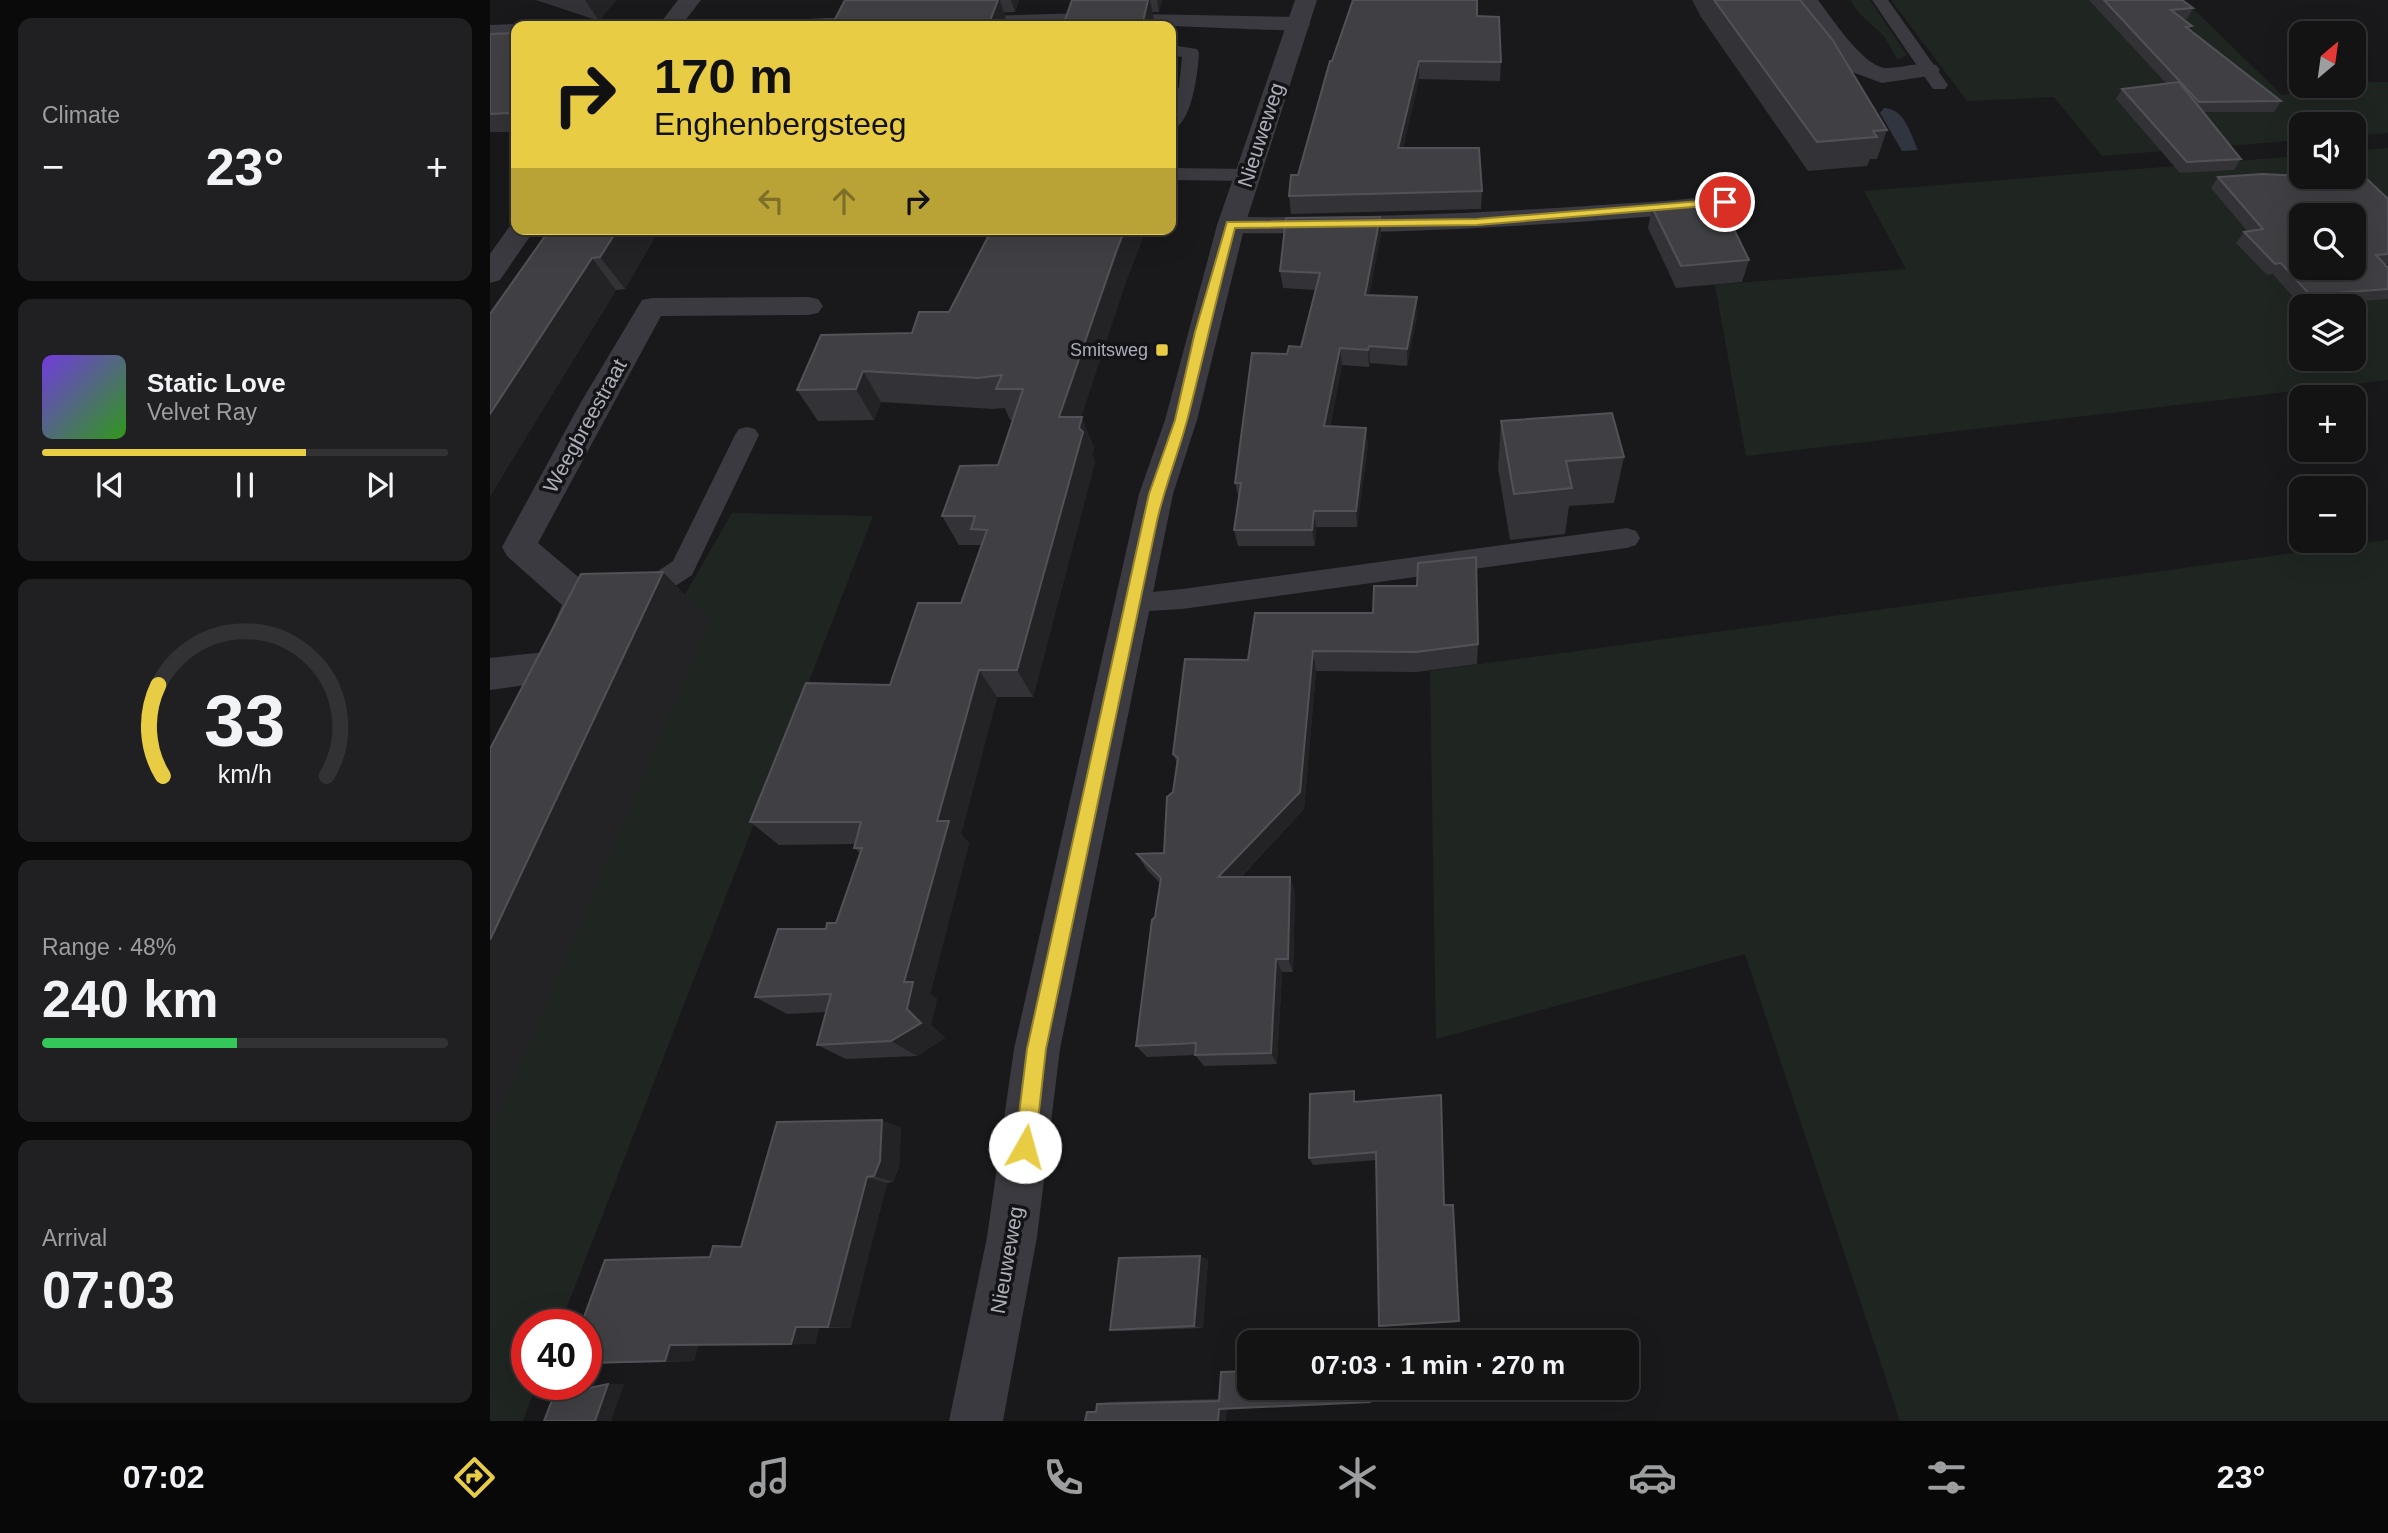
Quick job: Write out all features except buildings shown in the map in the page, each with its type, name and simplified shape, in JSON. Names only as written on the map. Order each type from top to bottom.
[{"type":"street","points":[[673,21],[690,0]]},
{"type":"street","points":[[1806,0],[1860,67],[1881,76],[1933,77]]},
{"type":"street","points":[[1125,21],[1303,12]]},
{"type":"street","name":"Nieuweweg","points":[[975,1421],[1012,1237],[1037,1049],[1156,494],[1181,420],[1204,320],[1231,225],[1303,12]]},
{"type":"street","points":[[490,32],[511,31]]},
{"type":"street","points":[[1231,225],[1477,222],[1625,212],[1725,202],[1740,198]]},
{"type":"street","points":[[490,274],[518,235]]},
{"type":"street","name":"Weegbreestraat","points":[[582,601],[519,547],[597,402],[653,307],[808,306]]},
{"type":"street","points":[[536,701],[582,601]]},
{"type":"street","points":[[490,674],[554,666]]},
{"type":"lane","points":[[1880,0],[1933,77]]},
{"type":"lane","points":[[1176,51],[1191,53],[1188,87],[1176,114]]},
{"type":"lane","points":[[1176,174],[1248,175]]},
{"type":"lane","points":[[582,601],[651,589],[683,568],[747,435]]},
{"type":"lane","points":[[1132,602],[1182,599],[1627,538]]},
{"type":"shaded area","points":[[1850,0],[1870,0],[1907,55],[1898,60],[1883,35],[1860,14]]},
{"type":"shaded area","points":[[1891,0],[2184,0],[2282,95],[2289,94],[2289,98],[2366,98],[2366,82],[2388,82],[2388,133],[2366,135],[2366,112],[2289,112],[2289,141],[2102,156],[2054,97],[1967,101]]},
{"type":"shaded area","points":[[1884,108],[1891,109],[1902,117],[1918,150],[1902,151],[1880,113]]},
{"type":"shaded area","points":[[2388,148],[2388,380],[2346,385],[2289,385],[2289,392],[1746,456],[1715,285],[1906,269],[1864,191],[2289,157],[2289,189],[2366,189],[2366,150]]},
{"type":"shaded area","points":[[732,513],[873,516],[566,1309],[511,1309],[511,1400],[531,1400],[523,1421],[490,1421],[490,885],[676,610]]},
{"type":"shaded area","points":[[2388,540],[2388,1421],[1900,1421],[1745,954],[1436,1039],[1430,671],[2293,553],[2366,553],[2366,543]]},
{"type":"place","name":"Smitsweg","points":[[1162,350]]},
{"type":"route","points":[[1025,1147],[1037,1049],[1156,494],[1181,420],[1201,332],[1231,225],[1477,222],[1725,202]]}]
